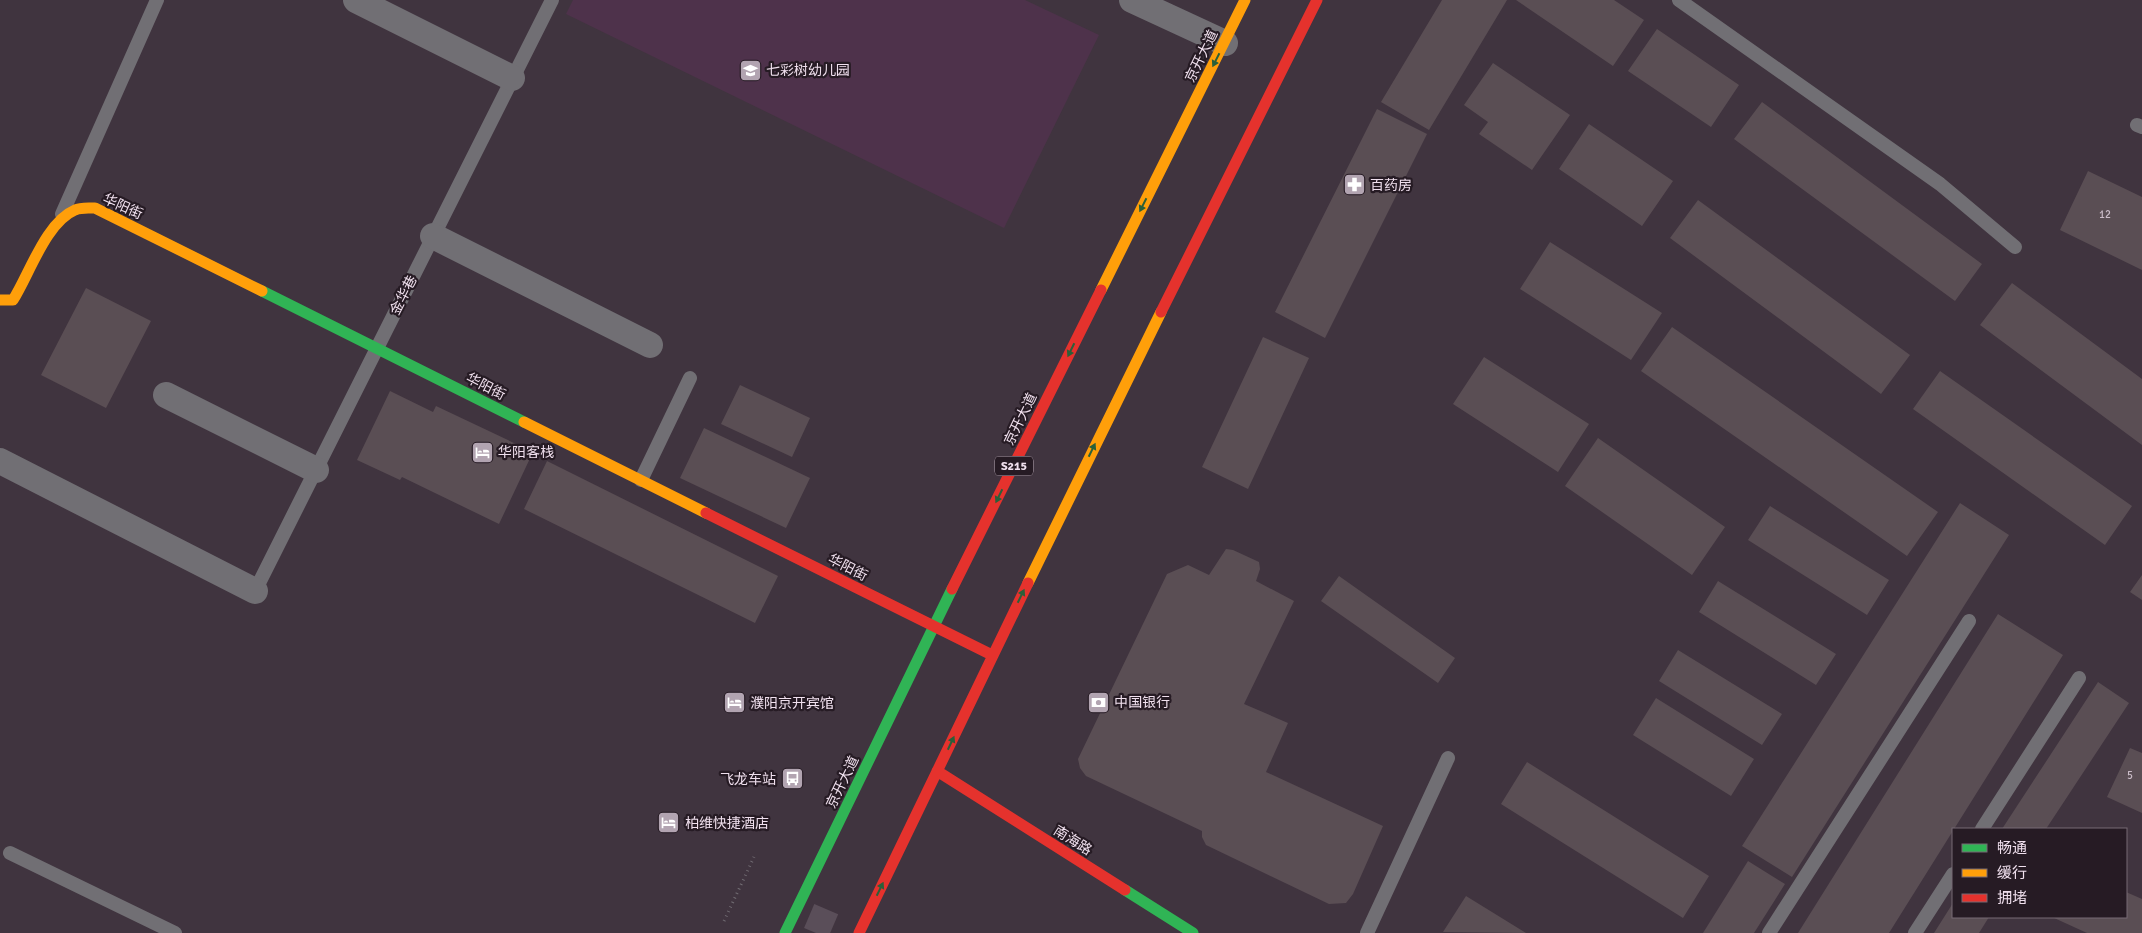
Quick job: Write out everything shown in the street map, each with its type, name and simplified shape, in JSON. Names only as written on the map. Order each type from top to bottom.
[{"type":"main road","name":"京开大道","points":[[785,933],[933,627],[1245,0]]},
{"type":"main road","points":[[859,933],[1180,271],[1317,0]]},
{"type":"main road","name":"华阳街","points":[[0,300],[13,300],[42,246],[58,224],[75,210],[95,208],[992,656]]},
{"type":"main road","name":"南海路","points":[[937,771],[1193,933]]},
{"type":"street","points":[[356,0],[512,78]]},
{"type":"street","points":[[1132,0],[1224,43]]},
{"type":"street","points":[[433,236],[650,345]]},
{"type":"street","points":[[166,395],[316,470]]},
{"type":"street","points":[[0,461],[255,591]]},
{"type":"lane","points":[[58,224],[157,0]]},
{"type":"lane","name":"金华巷","points":[[255,591],[552,0]]},
{"type":"lane","points":[[1679,0],[1940,184],[2015,247]]},
{"type":"lane","points":[[641,480],[690,378]]},
{"type":"lane","points":[[1769,933],[1969,621]]},
{"type":"lane","points":[[1983,828],[2078,678]]},
{"type":"lane","points":[[1367,933],[1448,758]]},
{"type":"lane","points":[[10,852],[175,933]]},
{"type":"lane","points":[[1915,933],[1952,876]]},
{"type":"path","points":[[724,921],[754,857]]},
{"type":"shaded area","points":[[573,0],[1025,0],[1099,35],[1004,228],[566,14]]},
{"type":"building","points":[[1442,0],[1507,0],[1429,130],[1381,102]]},
{"type":"building","points":[[1516,0],[1614,0],[1644,20],[1613,66]]},
{"type":"building","points":[[1657,29],[1739,85],[1711,127],[1628,71]]},
{"type":"building","points":[[1493,63],[1570,115],[1532,170],[1479,134],[1488,122],[1464,105]]},
{"type":"building","points":[[1762,102],[1982,264],[1955,301],[1734,139]]},
{"type":"building","points":[[1377,109],[1427,134],[1325,338],[1275,312]]},
{"type":"building","points":[[1589,124],[1673,181],[1642,226],[1559,169]]},
{"type":"building","points":[[2088,171],[2142,197],[2142,270],[2060,230]]},
{"type":"building","points":[[1698,200],[1910,355],[1881,394],[1670,238]]},
{"type":"building","points":[[1550,242],[1662,313],[1631,360],[1520,289]]},
{"type":"building","points":[[2012,283],[2142,379],[2142,445],[1980,325]]},
{"type":"building","points":[[86,288],[151,321],[106,408],[41,375]]},
{"type":"building","points":[[1672,327],[1938,512],[1907,556],[1641,371]]},
{"type":"building","points":[[1263,337],[1309,358],[1248,489],[1202,467]]},
{"type":"building","points":[[1484,357],[1589,424],[1558,472],[1453,404]]},
{"type":"building","points":[[1940,371],[2132,506],[2105,545],[1913,409]]},
{"type":"building","points":[[740,385],[810,418],[792,457],[721,424]]},
{"type":"building","points":[[390,391],[433,412],[436,406],[533,452],[499,524],[402,477],[400,480],[357,460]]},
{"type":"building","points":[[704,428],[810,478],[786,528],[680,478]]},
{"type":"building","points":[[1598,438],[1725,527],[1692,575],[1565,486]]},
{"type":"building","points":[[547,461],[778,576],[755,623],[524,509]]},
{"type":"building","points":[[1960,503],[2009,535],[1792,877],[1742,846]]},
{"type":"building","points":[[1770,506],[1889,580],[1867,615],[1748,540]]},
{"type":"building","points":[[1226,549],[1233,550],[1259,562],[1260,569],[1256,581],[1294,601],[1244,704],[1288,723],[1266,772],[1383,826],[1353,894],[1346,903],[1329,904],[1206,845],[1202,837],[1202,831],[1086,776],[1080,768],[1078,759],[1167,574],[1188,565],[1209,575]]},
{"type":"building","points":[[2142,575],[2142,600],[2130,592]]},
{"type":"building","points":[[1339,576],[1455,658],[1438,683],[1321,601]]},
{"type":"building","points":[[1718,581],[1836,654],[1816,685],[1699,612]]},
{"type":"building","points":[[1998,614],[2063,655],[1955,828],[1952,828],[1952,832],[1889,933],[1798,933]]},
{"type":"building","points":[[1678,650],[1782,714],[1762,745],[1659,681]]},
{"type":"building","points":[[2098,682],[2129,703],[2047,828],[2003,828]]},
{"type":"building","points":[[1656,698],[1754,759],[1731,796],[1633,735]]},
{"type":"building","points":[[2130,748],[2142,753],[2142,813],[2107,797]]},
{"type":"building","points":[[1527,762],[1709,876],[1683,918],[1501,804]]},
{"type":"building","points":[[1748,861],[1785,884],[1754,933],[1703,933]]},
{"type":"building","points":[[2127,892],[2142,899],[2142,933],[2087,933],[2054,918],[2127,918]]},
{"type":"building","points":[[1466,896],[1526,933],[1443,932]]},
{"type":"building","points":[[1952,905],[1952,918],[1988,918],[1979,933],[1934,933]]},
{"type":"tunnel","points":[[816,933],[828,905]]},
{"type":"traffic: fast","points":[[262,291],[524,422]]},
{"type":"traffic: fast","points":[[785,933],[952,589]]},
{"type":"traffic: fast","points":[[1125,890],[1193,933]]},
{"type":"traffic: slow","points":[[1101,290],[1245,0]]},
{"type":"traffic: slow","points":[[0,300],[13,300],[39,250],[55,226],[65,216],[80,208],[95,208],[262,291]]},
{"type":"traffic: slow","points":[[1028,583],[1161,312]]},
{"type":"traffic: slow","points":[[524,422],[706,513]]},
{"type":"traffic: jam","points":[[1161,312],[1317,0]]},
{"type":"traffic: jam","points":[[952,589],[1101,290]]},
{"type":"traffic: jam","points":[[706,513],[992,655]]},
{"type":"traffic: jam","points":[[859,933],[1028,583]]},
{"type":"traffic: jam","points":[[937,771],[1125,890]]},
{"type":"place","name":"七彩树幼儿园","points":[[750,70]]},
{"type":"place","name":"百药房","points":[[1354,185]]},
{"type":"place","name":"华阳客栈","points":[[482,452]]},
{"type":"place","name":"中国银行","points":[[1098,702]]},
{"type":"place","name":"濮阳京开宾馆","points":[[734,703]]},
{"type":"place","name":"飞龙车站","points":[[792,779]]},
{"type":"place","name":"柏维快捷酒店","points":[[669,823]]}]
